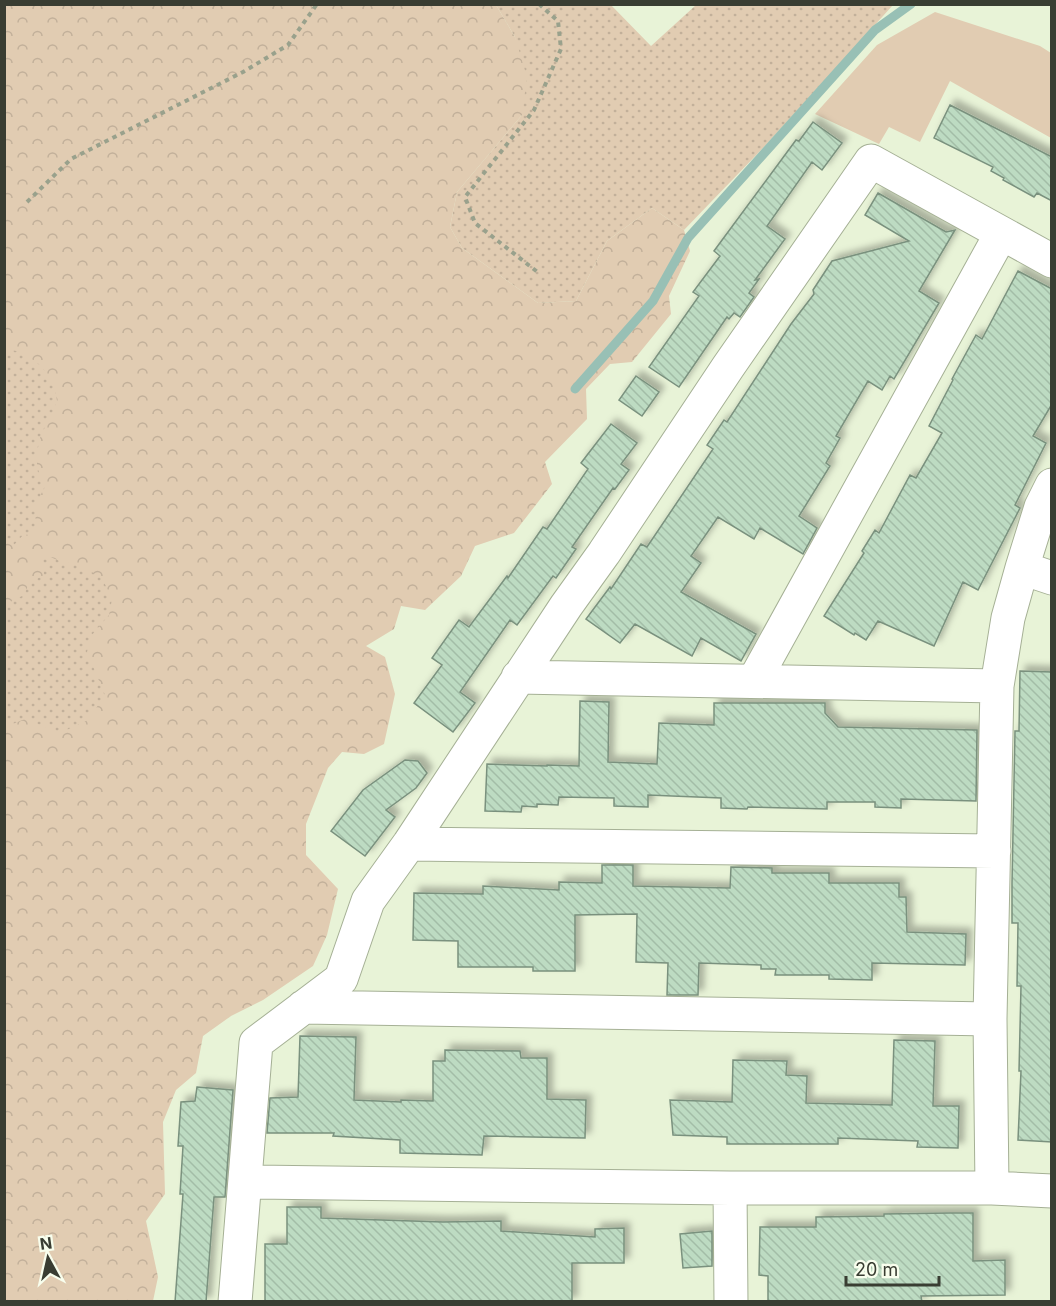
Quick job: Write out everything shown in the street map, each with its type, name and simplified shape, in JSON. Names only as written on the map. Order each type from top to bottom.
[{"type":"street","points":[[236,1302],[256,1043],[341,979],[368,901],[409,844],[566,606],[871,161],[1052,261]]},
{"type":"street","points":[[754,681],[1001,234]]},
{"type":"street","points":[[992,1188],[990,1019],[997,686],[1008,618],[1037,573],[1041,507],[1052,484]]},
{"type":"street","points":[[518,678],[997,686]]},
{"type":"street","points":[[409,844],[994,851]]},
{"type":"street","points":[[303,1008],[990,1019]]},
{"type":"street","points":[[245,1182],[730,1188],[992,1188],[1052,1191]]},
{"type":"street","points":[[730,1188],[732,1302]]},
{"type":"path","points":[[27,202],[71,159],[243,72],[288,45],[317,4]]},
{"type":"path","points":[[539,4],[558,21],[561,49],[534,110],[465,197],[475,223],[540,274]]},
{"type":"green space","points":[[5,4],[496,5],[515,37],[527,77],[522,115],[457,192],[450,227],[462,248],[538,303],[576,301],[607,241],[652,208],[684,230],[690,251],[669,296],[671,314],[632,362],[610,364],[586,389],[587,419],[545,462],[552,484],[514,533],[475,546],[461,576],[425,610],[401,606],[394,629],[366,646],[385,657],[395,694],[384,744],[364,754],[342,752],[328,768],[306,824],[306,855],[338,889],[327,935],[313,966],[263,1000],[231,1016],[203,1036],[196,1073],[176,1090],[163,1122],[165,1194],[146,1221],[158,1277],[153,1301],[5,1301],[5,727],[25,719],[60,733],[88,720],[105,695],[87,652],[91,636],[109,615],[112,599],[102,578],[78,564],[62,562],[48,556],[44,551],[44,575],[29,583],[24,595],[10,602],[5,609],[5,539],[14,545],[23,535],[37,534],[36,509],[45,487],[37,467],[37,452],[41,434],[57,401],[54,382],[40,365],[22,352],[5,349]]},
{"type":"green space","points":[[496,5],[611,5],[651,46],[696,5],[893,5],[763,148],[684,230],[652,208],[607,241],[576,301],[538,303],[462,248],[450,227],[457,192],[522,115],[515,37]]},
{"type":"green space","points":[[935,12],[1040,46],[1051,53],[1051,138],[950,81],[920,142],[889,127],[879,144],[815,114],[877,45]]},
{"type":"green space","points":[[4,178],[187,541],[4,954]]},
{"type":"building","points":[[950,105],[1052,157],[1052,201],[1037,193],[1034,197],[1003,180],[1004,178],[991,171],[993,167],[934,138]]},
{"type":"building","points":[[813,122],[842,143],[822,170],[812,162],[767,226],[785,239],[755,280],[759,279],[749,293],[754,297],[740,317],[734,313],[729,319],[727,317],[679,387],[649,367],[699,296],[693,292],[720,256],[714,251],[796,140],[799,141]]},
{"type":"building","points":[[878,193],[946,232],[955,230],[919,291],[939,303],[894,379],[890,376],[882,390],[868,381],[836,436],[840,438],[826,463],[830,466],[799,516],[817,528],[803,554],[760,528],[754,539],[718,517],[691,556],[701,563],[681,592],[756,634],[741,661],[701,638],[692,656],[635,624],[620,643],[586,619],[610,587],[611,589],[641,544],[647,547],[713,449],[707,445],[724,420],[727,422],[791,324],[814,294],[813,290],[832,261],[909,241],[865,215]]},
{"type":"building","points":[[1018,271],[1052,289],[1052,404],[1033,436],[1046,443],[1015,505],[1020,508],[978,590],[963,582],[934,646],[878,621],[866,640],[855,633],[854,635],[824,616],[864,553],[862,551],[875,530],[879,533],[910,475],[916,478],[942,433],[929,426],[976,335],[982,339]]},
{"type":"building","points":[[636,376],[659,392],[642,416],[619,400]]},
{"type":"building","points":[[611,424],[637,443],[621,464],[629,470],[615,489],[613,488],[572,547],[576,549],[556,578],[553,576],[517,625],[510,620],[460,692],[475,703],[453,732],[414,703],[442,665],[432,658],[459,620],[469,627],[507,576],[508,578],[543,527],[547,529],[588,469],[581,463]]},
{"type":"building","points":[[1020,671],[1052,672],[1052,1142],[1018,1140],[1021,986],[1017,986],[1018,923],[1012,923],[1012,884],[1015,731],[1019,731]]},
{"type":"building","points":[[580,701],[609,702],[608,762],[657,764],[659,723],[714,725],[714,703],[825,703],[825,713],[838,727],[977,730],[976,801],[901,799],[901,808],[875,807],[875,802],[827,802],[827,809],[748,807],[747,809],[721,808],[721,798],[648,795],[648,807],[614,806],[614,798],[559,797],[558,805],[522,806],[521,812],[485,811],[487,764],[579,766]]},
{"type":"building","points":[[405,760],[418,761],[427,773],[416,788],[386,810],[395,817],[365,856],[331,831],[363,790]]},
{"type":"building","points":[[602,865],[633,865],[633,886],[730,888],[731,867],[772,868],[772,873],[829,873],[829,883],[899,883],[899,897],[906,897],[907,932],[966,934],[965,965],[872,963],[872,980],[829,979],[829,975],[775,975],[776,969],[761,969],[761,965],[699,963],[698,995],[667,995],[668,963],[636,962],[637,914],[575,915],[575,971],[533,971],[533,967],[458,967],[458,941],[413,940],[414,893],[483,894],[483,886],[559,890],[559,882],[602,883]]},
{"type":"building","points":[[300,1036],[356,1037],[354,1100],[433,1101],[433,1061],[445,1061],[445,1050],[520,1051],[521,1058],[547,1058],[547,1099],[586,1100],[585,1138],[484,1136],[482,1155],[400,1153],[400,1140],[333,1136],[334,1133],[267,1133],[270,1098],[298,1097]]},
{"type":"building","points":[[894,1040],[935,1041],[933,1106],[959,1106],[958,1148],[917,1147],[918,1141],[838,1138],[838,1144],[727,1144],[727,1137],[673,1135],[670,1100],[732,1102],[733,1060],[787,1061],[786,1075],[807,1076],[806,1103],[892,1105]]},
{"type":"building","points":[[197,1087],[233,1090],[225,1197],[214,1197],[206,1302],[175,1302],[183,1194],[180,1194],[183,1146],[178,1146],[181,1102],[195,1101]]},
{"type":"building","points":[[287,1207],[321,1207],[321,1218],[443,1222],[501,1221],[501,1231],[595,1237],[595,1229],[624,1228],[624,1263],[572,1263],[572,1302],[265,1302],[265,1244],[287,1244]]},
{"type":"building","points":[[973,1213],[973,1261],[1005,1260],[1005,1295],[921,1296],[922,1302],[768,1302],[768,1276],[759,1275],[760,1227],[816,1227],[816,1217]]},
{"type":"building","points":[[712,1231],[712,1266],[683,1268],[680,1234]]},
{"type":"waterway","points":[[575,389],[653,301],[688,238],[875,30],[911,4]]}]
